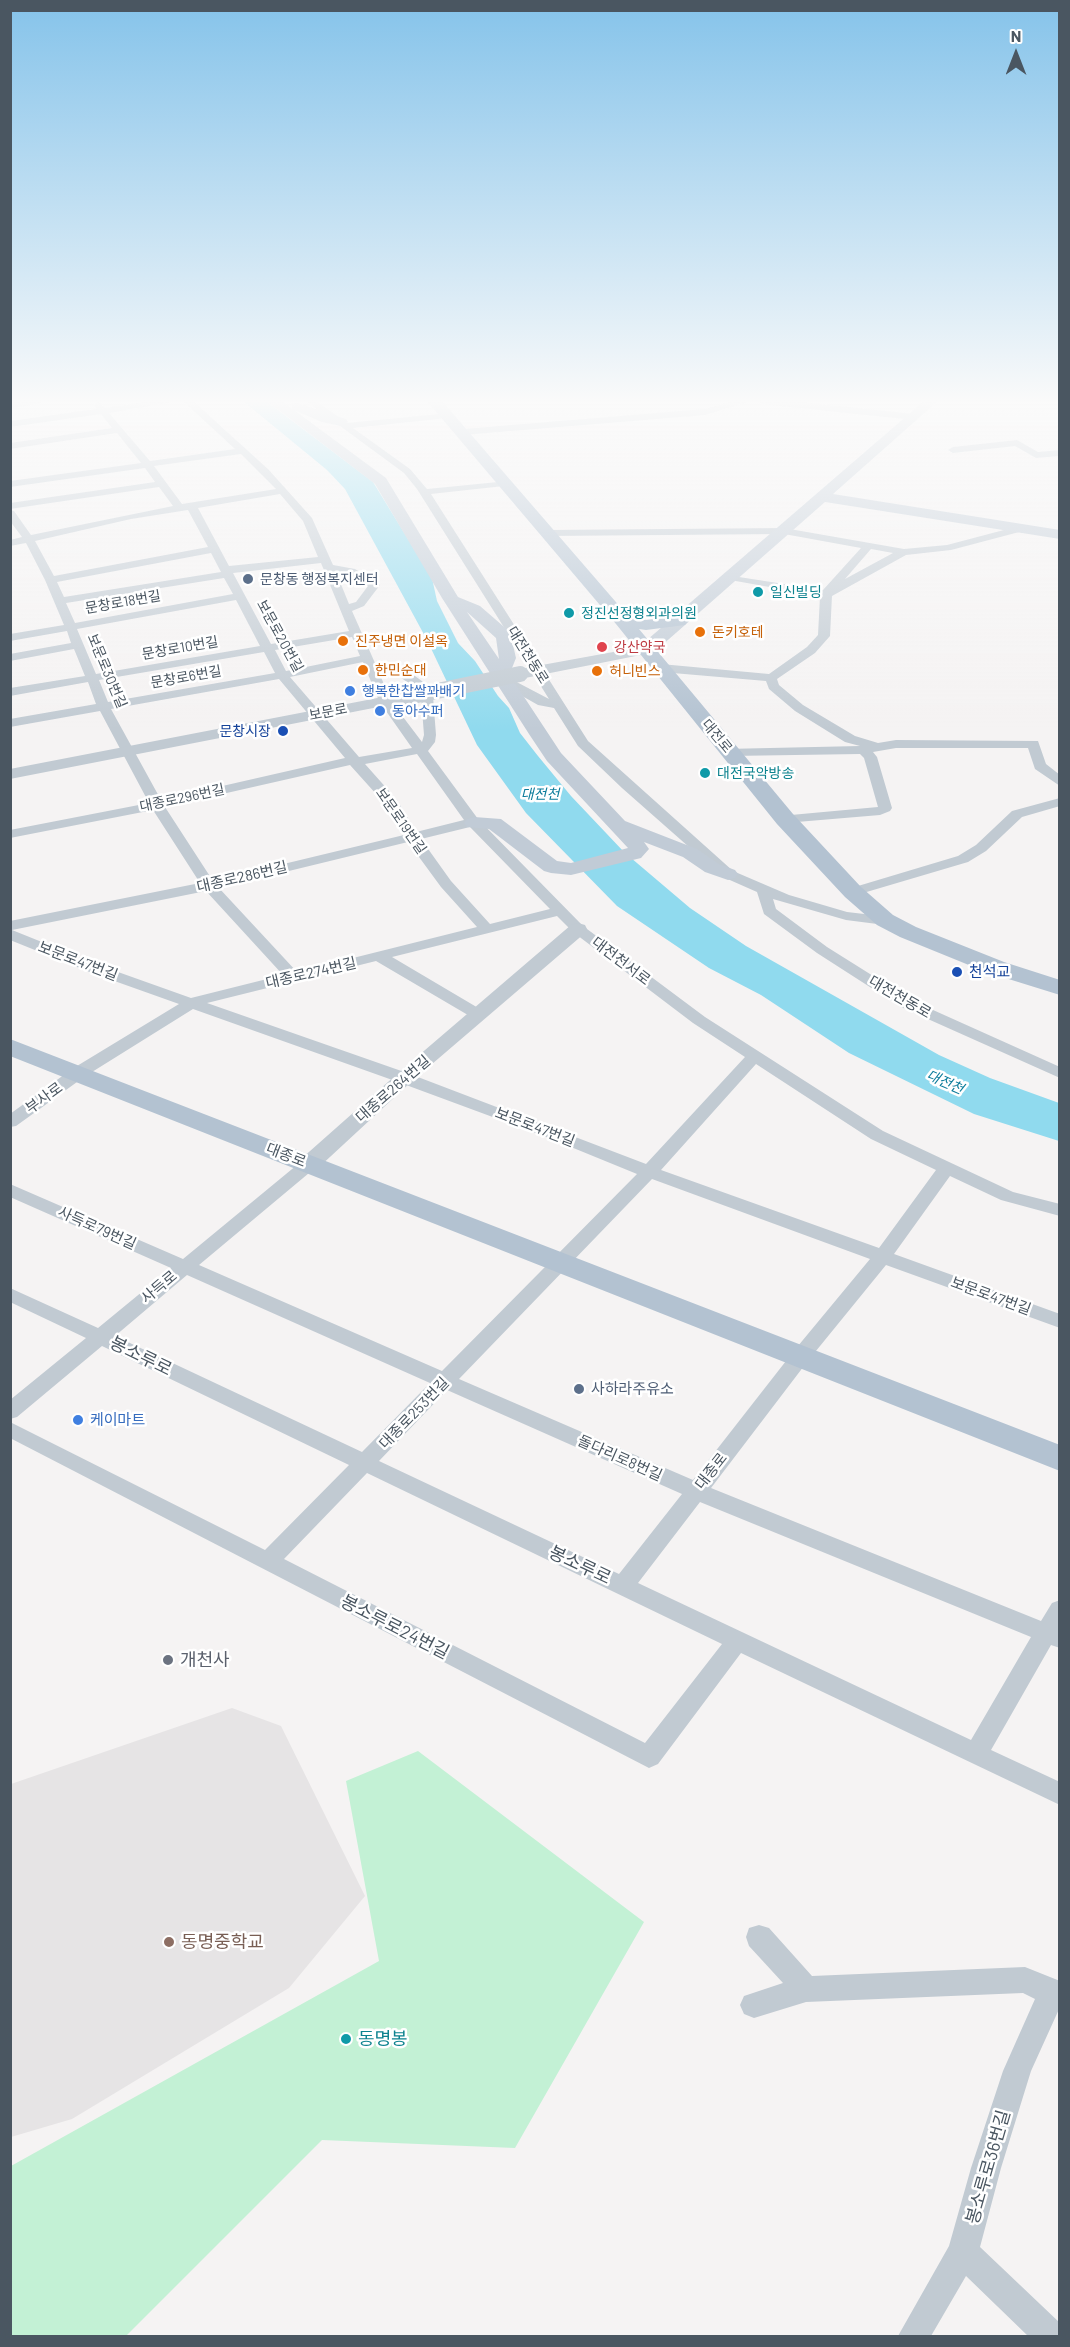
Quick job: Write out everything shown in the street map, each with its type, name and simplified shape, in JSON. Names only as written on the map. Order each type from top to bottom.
[{"type":"main road","points":[[398,511],[450,598],[508,675],[554,757],[639,849],[634,854],[577,867],[551,867],[494,823],[473,823]]},
{"type":"main road","name":"대전로","points":[[528,511],[622,620],[785,819],[852,892],[885,920],[945,949],[1059,988]]},
{"type":"main road","points":[[646,650],[807,511]]},
{"type":"main road","points":[[905,511],[1059,536]]},
{"type":"main road","points":[[450,598],[474,609],[510,636],[506,664],[508,675]]},
{"type":"main road","points":[[622,620],[646,625],[679,621]]},
{"type":"main road","points":[[616,824],[672,845],[728,874]]},
{"type":"main road","name":"대종로","points":[[10,1047],[1059,1459]]},
{"type":"street","points":[[10,543],[164,511]]},
{"type":"street","name":"보문로20번길","points":[[188,511],[215,549],[282,675],[314,715]]},
{"type":"street","name":"대전천서로","points":[[300,511],[308,520],[368,662],[420,751],[473,823],[578,929],[699,1020],[877,1135],[1007,1196],[1059,1210]]},
{"type":"street","name":"대전천동로","points":[[435,511],[510,636],[538,670],[583,742],[627,785],[728,874],[764,892],[846,916],[885,920]]},
{"type":"street","name":"보문로30번길","points":[[10,513],[29,539],[51,580],[104,707],[157,805],[209,886],[293,977]]},
{"type":"street","points":[[547,533],[784,531],[904,552],[947,548],[1019,529]]},
{"type":"street","points":[[660,668],[771,678],[811,650],[824,636],[826,594],[869,545]]},
{"type":"street","points":[[51,580],[215,549]]},
{"type":"street","points":[[730,577],[826,594],[904,552]]},
{"type":"street","points":[[58,601],[227,572],[327,563],[351,571],[379,585],[360,604],[346,609]]},
{"type":"street","name":"문창로18번길","points":[[10,638],[241,596]]},
{"type":"street","name":"문창로10번길","points":[[10,692],[356,633]]},
{"type":"street","points":[[10,658],[79,645]]},
{"type":"street","name":"보문로","points":[[10,774],[508,675],[646,650]]},
{"type":"street","name":"문창로6번길","points":[[10,723],[368,662],[393,666],[422,687],[427,696],[430,735],[429,742],[420,751]]},
{"type":"street","points":[[508,675],[542,702],[560,705]]},
{"type":"street","points":[[771,678],[773,686],[799,708],[869,748]]},
{"type":"street","name":"보문로19번길","points":[[314,715],[392,803],[412,837],[446,884],[486,928]]},
{"type":"street","points":[[730,752],[869,748],[896,744],[1033,744],[1040,766],[1059,782]]},
{"type":"street","points":[[785,819],[880,812],[885,808],[869,748]]},
{"type":"street","name":"대종로296번길","points":[[10,834],[157,805],[355,761],[420,751]]},
{"type":"street","points":[[852,892],[963,859],[981,848],[1017,814],[1059,802]]},
{"type":"street","name":"대종로286번길","points":[[10,926],[209,886],[473,823]]},
{"type":"street","name":"대전천동로","points":[[764,892],[769,911],[822,951],[907,1004],[1059,1072]]},
{"type":"street","name":"대종로274번길","points":[[78,1073],[193,1002],[559,911]]},
{"type":"street","name":"대종로264번길","points":[[309,1164],[404,1078],[578,929]]},
{"type":"street","name":"보문로47번길","points":[[10,934],[98,970],[404,1078],[550,1132],[649,1172],[1059,1321]]},
{"type":"street","points":[[380,957],[479,1015]]},
{"type":"street","points":[[561,1263],[756,1056]]},
{"type":"street","name":"부사로","points":[[10,1122],[78,1073]]},
{"type":"street","name":"사득로","points":[[10,1412],[309,1164]]},
{"type":"street","name":"대종로","points":[[623,1586],[800,1357],[883,1256],[947,1168]]},
{"type":"street","name":"사득로79번길","points":[[10,1190],[184,1266]]},
{"type":"street","name":"대종로253번길","points":[[267,1562],[561,1263]]},
{"type":"street","name":"돌다리로8번길","points":[[184,1266],[696,1491],[1052,1636]]},
{"type":"street","name":"봉소루로","points":[[10,1294],[1059,1794]]},
{"type":"street","name":"봉소루로24번길","points":[[10,1428],[649,1757],[738,1640]]},
{"type":"street","points":[[976,1754],[1052,1636],[1059,1609]]},
{"type":"street","points":[[759,1937],[806,1989]]},
{"type":"street","name":"봉소루로36번길","points":[[754,2005],[806,1989],[1025,1980],[1055,1993],[1017,2072],[986,2168],[963,2252],[914,2337]]},
{"type":"street","points":[[963,2252],[1050,2337]]},
{"type":"shaded area","name":"동명중학교","points":[[232,1708],[281,1726],[365,1896],[289,1988],[72,2119],[11,2137],[11,1784]]},
{"type":"green space","points":[[418,1751],[644,1922],[515,2148],[322,2140],[126,2336],[11,2336],[11,2166],[379,1961],[346,1781]]},
{"type":"water","name":"대전천","points":[[357,511],[391,511],[432,578],[437,601],[458,643],[475,661],[498,696],[509,708],[520,733],[538,756],[571,796],[624,852],[690,908],[746,946],[939,1055],[990,1078],[1059,1103],[1059,1141],[974,1114],[849,1053],[761,995],[709,968],[617,906],[526,813],[477,745],[427,640]]},
{"type":"place","name":"문창동 행정복지센터","points":[[248,579]]},
{"type":"place","name":"일신빌딩","points":[[758,592]]},
{"type":"place","name":"정진선정형외과의원","points":[[569,613]]},
{"type":"place","name":"돈키호테","points":[[700,632]]},
{"type":"place","name":"진주냉면 이설옥","points":[[343,641]]},
{"type":"place","name":"강산약국","points":[[602,647]]},
{"type":"place","name":"한민순대","points":[[363,670]]},
{"type":"place","name":"허니빈스","points":[[597,671]]},
{"type":"place","name":"행복한찹쌀꽈배기","points":[[350,691]]},
{"type":"place","name":"동아수퍼","points":[[380,711]]},
{"type":"place","name":"문창시장","points":[[283,731]]},
{"type":"place","name":"대전국악방송","points":[[705,773]]},
{"type":"place","name":"천석교","points":[[957,972]]},
{"type":"place","name":"사하라주유소","points":[[579,1389]]},
{"type":"place","name":"케이마트","points":[[78,1420]]},
{"type":"place","name":"개천사","points":[[168,1660]]},
{"type":"place","name":"동명중학교","points":[[169,1942]]},
{"type":"place","name":"동명봉","points":[[346,2039]]}]
